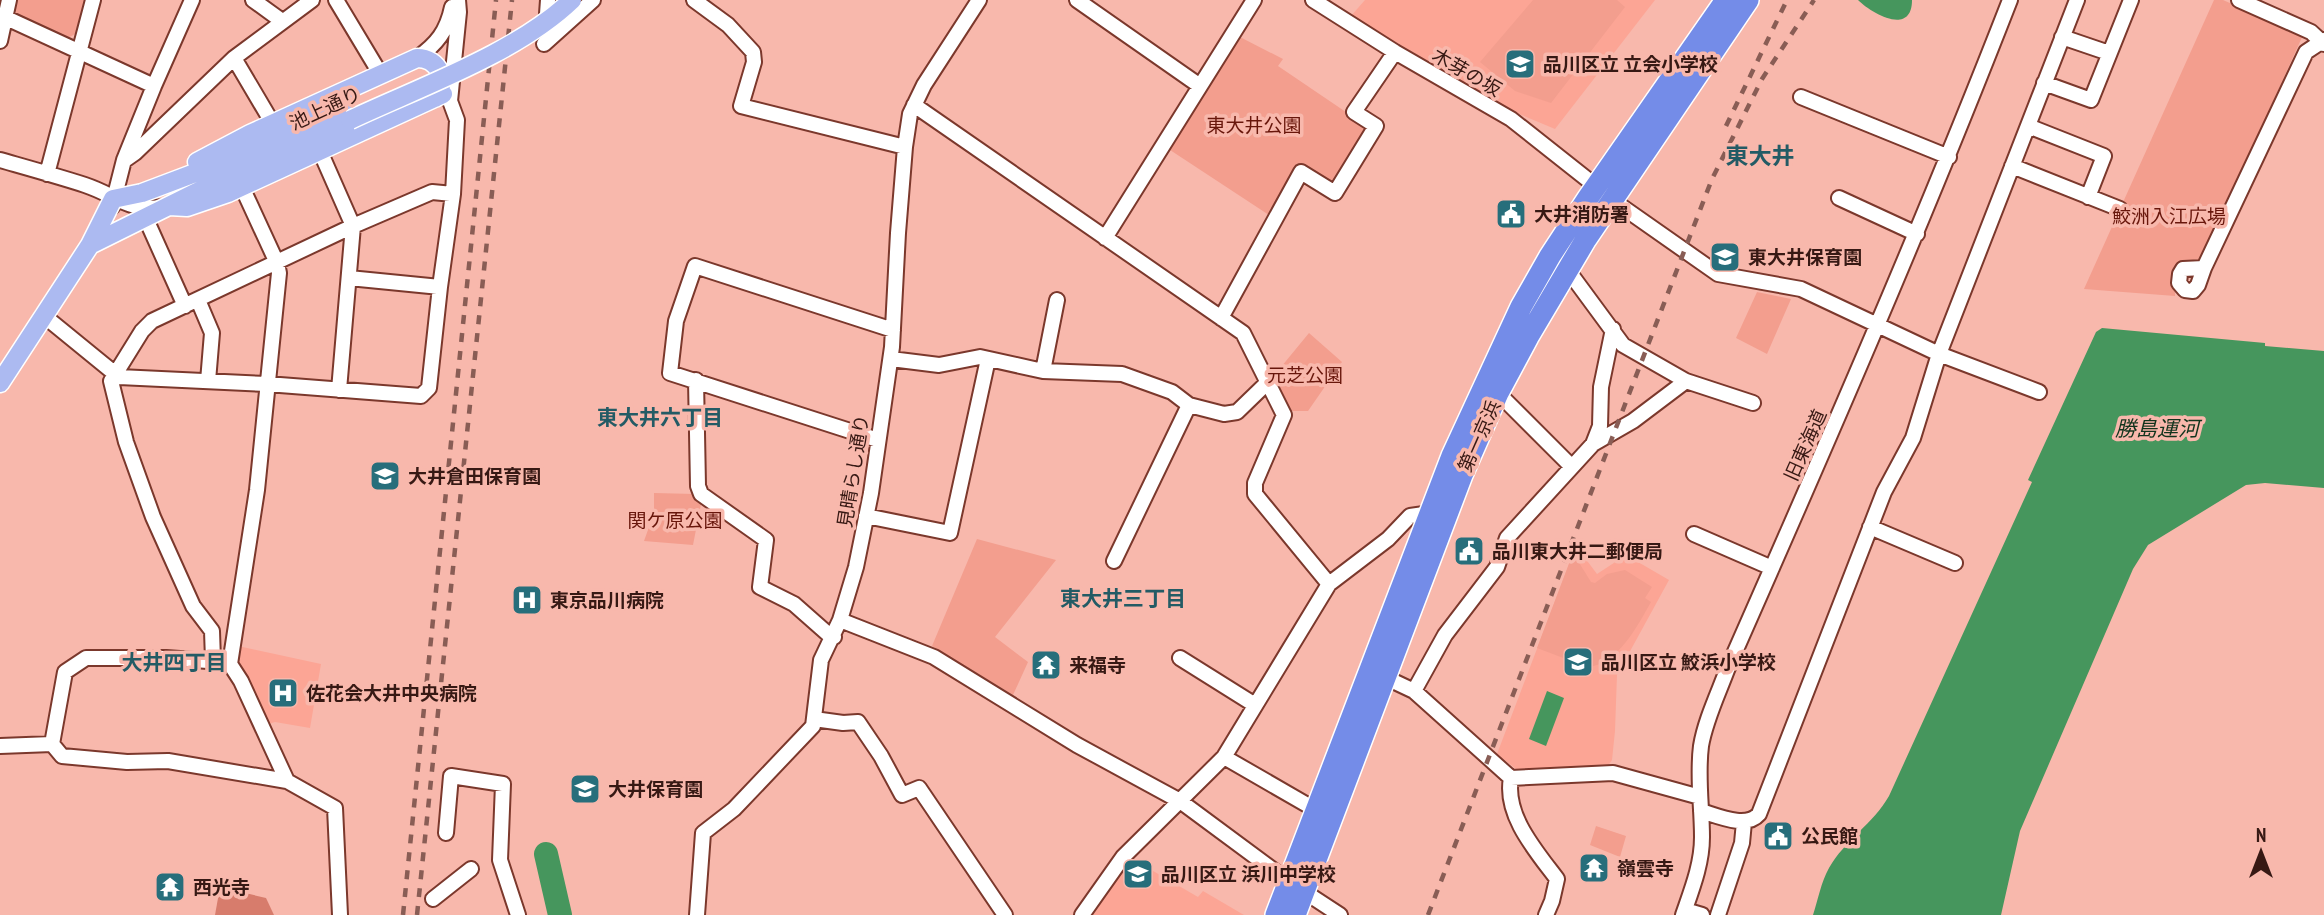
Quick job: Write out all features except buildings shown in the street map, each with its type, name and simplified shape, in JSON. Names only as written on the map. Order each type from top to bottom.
[{"type":"highway","name":"第一京浜","points":[[1295,915],[1296,886],[1315,810],[1377,674],[1498,393],[1567,269],[1604,192],[1726,0]]},
{"type":"highway","name":"第一京浜","points":[[1276,915],[1296,886],[1377,674],[1431,513],[1475,402],[1521,307],[1550,256],[1604,192],[1748,0]]},
{"type":"main road","name":"池上通り","points":[[90,245],[146,219],[491,41],[519,25],[551,0]]},
{"type":"main road","name":"池上通り","points":[[0,383],[90,245],[113,199],[142,193],[232,159],[492,54],[537,28],[572,0]]},
{"type":"main road","points":[[162,185],[197,162],[416,58],[430,61],[441,72],[443,94],[242,187],[187,207],[169,206]]},
{"type":"street","points":[[0,41],[3,17],[9,0]]},
{"type":"street","points":[[47,174],[93,0]]},
{"type":"street","points":[[107,236],[113,199],[124,160],[192,0]]},
{"type":"street","points":[[253,0],[282,20]]},
{"type":"street","points":[[124,160],[135,153],[234,58],[312,0]]},
{"type":"street","points":[[336,0],[381,75]]},
{"type":"street","points":[[416,58],[439,38],[449,24],[456,0]]},
{"type":"street","points":[[43,315],[119,377],[267,384],[421,396],[429,388],[453,194],[457,120],[451,104],[443,94],[459,12],[456,0]]},
{"type":"street","points":[[551,0],[544,44],[593,0]]},
{"type":"street","points":[[694,0],[728,26],[753,52],[754,62],[741,106],[905,147]]},
{"type":"street","name":"見晴らし通り","points":[[697,915],[703,833],[734,809],[813,726],[821,660],[834,637],[856,567],[891,359],[898,233],[910,114],[924,85],[979,0]]},
{"type":"street","points":[[1077,0],[1200,86]]},
{"type":"street","points":[[1105,238],[1254,0]]},
{"type":"street","name":"木芽の坂","points":[[1313,0],[1395,52],[1511,119],[1604,192],[1718,274],[1801,289],[1939,354],[2039,391]]},
{"type":"street","name":"旧東海道","points":[[1684,913],[1699,867],[1702,839],[1702,744],[1713,706],[1878,326],[1949,157],[2010,0]]},
{"type":"street","points":[[1377,674],[1414,691],[1511,778],[1613,773],[1744,822],[1755,819],[1884,492],[1913,438],[1939,354],[2077,0]]},
{"type":"street","points":[[2044,83],[2091,100],[2131,0]]},
{"type":"street","points":[[2204,268],[2306,52],[2323,42],[2311,33],[2239,0]]},
{"type":"street","points":[[3,17],[154,86]]},
{"type":"street","points":[[2062,37],[2109,53]]},
{"type":"street","points":[[1222,318],[1301,172],[1335,193],[1376,127],[1354,113],[1395,52]]},
{"type":"street","points":[[234,58],[273,124]]},
{"type":"street","points":[[1801,97],[1949,157]]},
{"type":"street","points":[[914,105],[1243,333],[1284,415],[1255,484],[1255,494],[1329,584]]},
{"type":"street","points":[[2028,125],[2105,156],[2088,197]]},
{"type":"street","points":[[320,151],[351,218],[352,226],[339,390]]},
{"type":"street","points":[[0,160],[89,186],[113,199],[136,206],[169,206]]},
{"type":"street","points":[[2012,166],[2120,209]]},
{"type":"street","points":[[242,187],[279,272],[257,490],[230,664],[241,681],[287,781]]},
{"type":"street","points":[[213,660],[212,631],[193,606],[153,517],[126,442],[111,381],[145,325],[352,226],[432,192],[453,194]]},
{"type":"street","points":[[1839,198],[1917,233]]},
{"type":"street","points":[[146,219],[191,303],[212,333],[208,381]]},
{"type":"street","points":[[878,439],[670,373],[676,321],[695,266],[894,330]]},
{"type":"street","points":[[1567,269],[1623,345],[1686,381],[1753,403]]},
{"type":"street","points":[[349,278],[440,287]]},
{"type":"street","points":[[1043,372],[1058,300]]},
{"type":"street","points":[[1593,444],[1600,426],[1601,387],[1613,329]]},
{"type":"street","points":[[891,359],[939,365],[980,357],[1043,372],[1122,374],[1172,391],[1189,405],[1224,414],[1237,412],[1268,382]]},
{"type":"street","points":[[866,516],[950,534],[988,359]]},
{"type":"street","points":[[696,380],[698,486],[701,494],[766,540],[760,587],[794,604],[834,637]]},
{"type":"street","points":[[1414,691],[1445,635],[1497,567],[1507,538],[1593,444],[1633,421],[1686,381]]},
{"type":"street","points":[[1498,393],[1572,467]]},
{"type":"street","points":[[1114,561],[1189,405]]},
{"type":"street","points":[[1082,915],[1123,857],[1224,757],[1329,584],[1388,539],[1410,516],[1431,513]]},
{"type":"street","points":[[1870,527],[1955,563]]},
{"type":"street","points":[[1694,534],[1772,568]]},
{"type":"street","points":[[840,621],[934,657],[1077,745],[1180,802],[1340,915]]},
{"type":"street","points":[[52,744],[65,672],[86,658],[213,660],[230,664]]},
{"type":"street","points":[[1180,658],[1255,705]]},
{"type":"street","points":[[814,719],[858,722],[881,756],[902,795],[919,788],[1005,915]]},
{"type":"street","points":[[0,746],[52,744]]},
{"type":"street","points":[[52,744],[62,756],[127,762],[168,761],[287,781],[335,808],[340,915]]},
{"type":"street","points":[[1224,757],[1315,810]]},
{"type":"street","points":[[446,833],[451,776],[503,784],[500,860],[518,915]]},
{"type":"street","points":[[1511,778],[1508,792],[1517,818],[1530,843],[1557,879],[1546,915]]},
{"type":"street","points":[[1717,915],[1742,843],[1744,822]]},
{"type":"street","points":[[433,899],[471,869]]},
{"type":"street","points":[[1684,913],[1702,915]]},
{"type":"shaded area","name":"品川区立 立会小学校","points":[[1365,0],[1655,0],[1555,129],[1517,113],[1351,16]]},
{"type":"shaded area","name":"品川区立 鮫浜小学校","points":[[1576,546],[1597,574],[1626,555],[1669,580],[1617,675],[1612,760],[1605,770],[1520,772],[1497,754]]},
{"type":"shaded area","name":"佐花会大井中央病院","points":[[238,646],[321,664],[310,728],[275,722],[265,725],[236,664]]},
{"type":"shaded area","name":"品川区立 浜川中学校","points":[[1129,857],[1198,897],[1203,891],[1244,915],[1088,915]]},
{"type":"shaded area","points":[[220,887],[266,898],[274,915],[215,915]]},
{"type":"green space","points":[[18,0],[85,0],[75,34],[66,39],[18,18],[15,11]]},
{"type":"green space","points":[[1533,0],[1617,0],[1625,7],[1551,103],[1515,91],[1480,62]]},
{"type":"green space","name":"鮫洲入江広場","points":[[2214,0],[2223,0],[2303,35],[2200,263],[2175,277],[2175,296],[2084,289]]},
{"type":"green space","name":"東大井公園","points":[[1238,36],[1283,59],[1278,66],[1368,127],[1335,187],[1300,166],[1272,217],[1167,148]]},
{"type":"green space","points":[[1757,292],[1791,299],[1767,354],[1736,338]]},
{"type":"green space","name":"元芝公園","points":[[1309,333],[1342,362],[1308,411],[1287,411],[1272,378]]},
{"type":"green space","name":"関ケ原公園","points":[[654,493],[695,494],[702,499],[693,545],[644,541],[654,513]]},
{"type":"green space","points":[[977,539],[1056,560],[995,637],[1028,662],[1013,695],[932,646]]},
{"type":"green space","points":[[1573,553],[1591,582],[1595,583],[1607,574],[1625,570],[1652,587],[1645,598],[1651,602],[1625,643],[1608,660],[1587,667],[1537,648]]},
{"type":"green space","points":[[1596,826],[1626,836],[1620,857],[1590,845]]},
{"type":"water","points":[[1858,0],[1912,0],[1910,11],[1898,20],[1872,11]]},
{"type":"water","name":"勝島運河","points":[[2102,328],[2324,351],[2324,488],[2265,483],[2246,485],[2148,545],[2133,569],[2020,831],[2001,915],[1813,915],[1829,868],[1889,796],[2032,482],[2028,480],[2096,332]]},
{"type":"water","points":[[1547,691],[1564,698],[1546,746],[1529,739]]},
{"type":"waterway","points":[[546,854],[560,915]]},
{"type":"railway","points":[[403,915],[496,0]]},
{"type":"railway","points":[[417,915],[512,0]]},
{"type":"railway","points":[[1726,126],[1787,0]]},
{"type":"railway","points":[[1428,915],[1712,179],[1762,79],[1814,0]]},
{"type":"place","name":"品川区立 立会小学校","points":[[1520,64]]},
{"type":"place","name":"大井消防署","points":[[1511,214]]},
{"type":"place","name":"東大井保育園","points":[[1725,257]]},
{"type":"place","name":"大井倉田保育園","points":[[385,476]]},
{"type":"place","name":"品川東大井二郵便局","points":[[1469,551]]},
{"type":"place","name":"東京品川病院","points":[[527,600]]},
{"type":"place","name":"品川区立 鮫浜小学校","points":[[1578,662]]},
{"type":"place","name":"来福寺","points":[[1046,665]]},
{"type":"place","name":"佐花会大井中央病院","points":[[283,693]]},
{"type":"place","name":"大井保育園","points":[[585,789]]},
{"type":"place","name":"公民館","points":[[1778,836]]},
{"type":"place","name":"嶺雲寺","points":[[1594,868]]},
{"type":"place","name":"品川区立 浜川中学校","points":[[1138,874]]},
{"type":"place","name":"西光寺","points":[[170,887]]},
{"type":"district","name":"東大井","points":[[1760,155]]},
{"type":"district","name":"東大井六丁目","points":[[660,417]]},
{"type":"district","name":"東大井三丁目","points":[[1123,598]]},
{"type":"district","name":"大井四丁目","points":[[174,662]]}]
